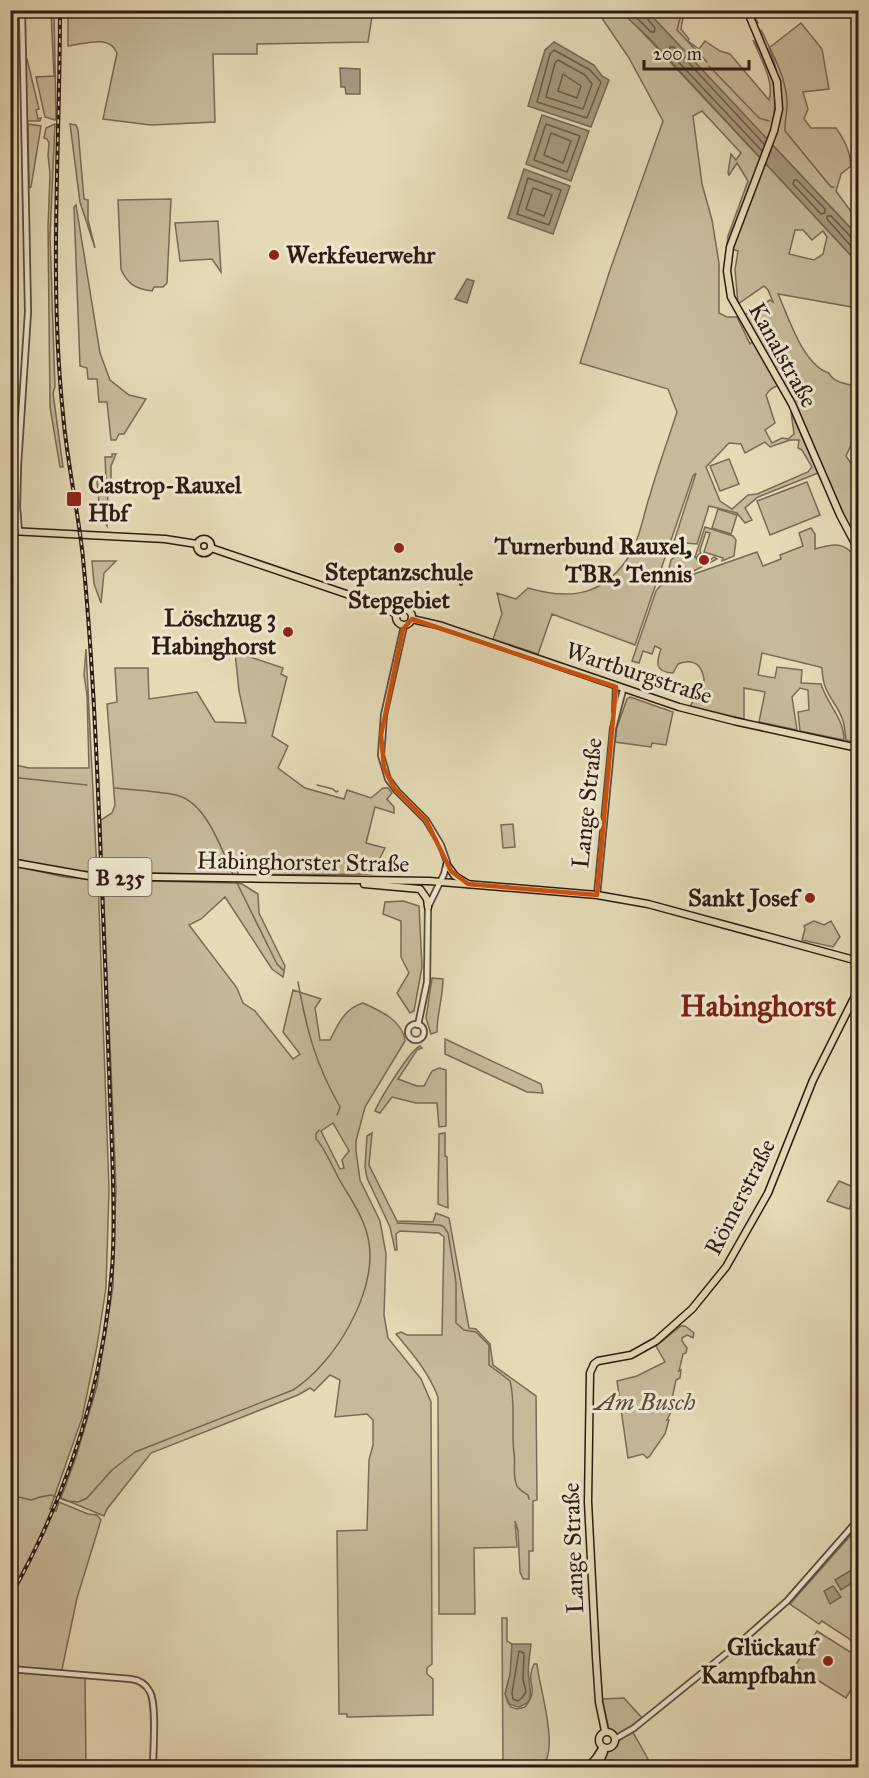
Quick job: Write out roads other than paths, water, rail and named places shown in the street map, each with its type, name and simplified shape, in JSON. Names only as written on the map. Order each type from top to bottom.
[{"type":"main road","name":"Kanalstraße","points":[[747,10],[779,89],[779,115],[730,247],[727,271],[730,291],[735,307],[792,404],[840,515],[858,549]]},
{"type":"main road","points":[[10,531],[165,539],[197,544],[199,551],[203,553],[208,553],[211,548],[367,601],[397,614]]},
{"type":"main road","points":[[401,610],[408,610],[412,619],[404,626],[397,621],[397,614],[401,610]]},
{"type":"main road","name":"Wartburgstraße","points":[[412,619],[442,626],[620,688],[724,719],[858,748]]},
{"type":"main road","name":"Habinghorster Straße","points":[[10,862],[89,876],[439,882],[597,895]]},
{"type":"main road","points":[[447,866],[455,876],[468,884]]},
{"type":"main road","points":[[342,881],[391,888],[420,889],[427,899],[428,906]]},
{"type":"main road","name":"B 235","points":[[597,895],[648,904],[858,961]]},
{"type":"main road","name":"Römerstraße","points":[[594,1364],[631,1354],[656,1341],[692,1309],[721,1274],[768,1193],[813,1080],[858,990]]},
{"type":"main road","name":"Lange Straße","points":[[594,1364],[590,1376],[588,1503],[595,1649],[599,1702],[605,1731]]},
{"type":"main road","points":[[587,1767],[604,1747],[613,1745],[615,1738],[612,1733],[605,1731],[600,1734],[599,1743],[604,1747]]},
{"type":"main road","points":[[597,1767],[604,1747]]},
{"type":"street","points":[[19,532],[17,504],[28,312],[22,10]]},
{"type":"street","points":[[404,626],[385,708],[381,755],[388,779],[426,820],[446,853],[447,866],[428,906],[427,982],[418,1025]]},
{"type":"street","name":"Lange Straße","points":[[597,895],[615,714],[620,688]]},
{"type":"street","points":[[615,1738],[634,1728],[787,1601],[858,1520]]},
{"type":"street","points":[[10,1669],[131,1679],[144,1684],[152,1697],[153,1767]]},
{"type":"water","points":[[620,11],[647,11],[858,236],[858,263],[649,38]]},
{"type":"water","points":[[554,42],[594,65],[602,76],[609,80],[591,127],[528,106],[545,50]]},
{"type":"water","points":[[340,68],[360,69],[360,94],[346,94],[345,87],[341,87]]},
{"type":"water","points":[[542,115],[589,131],[571,181],[526,164]]},
{"type":"water","points":[[524,169],[570,186],[553,234],[508,218]]},
{"type":"water","points":[[467,279],[474,281],[467,303],[455,299]]},
{"type":"water","points":[[858,1566],[858,1579],[841,1590],[835,1580]]},
{"type":"water","points":[[833,1586],[841,1597],[830,1604],[824,1591]]},
{"type":"water","points":[[512,1644],[531,1644],[528,1670],[530,1696],[527,1703],[518,1707],[509,1704],[505,1694],[510,1675]]},
{"type":"waterway","points":[[682,10],[677,30],[707,62]]},
{"type":"waterway","points":[[752,10],[758,23]]},
{"type":"waterway","points":[[761,30],[784,83],[787,106],[785,131],[831,187],[834,187]]},
{"type":"waterway","points":[[709,66],[759,118],[769,121]]},
{"type":"waterway","points":[[10,777],[87,785]]},
{"type":"waterway","points":[[317,785],[338,791]]},
{"type":"waterway","points":[[115,788],[176,795],[187,799],[205,817],[219,841],[234,877]]},
{"type":"waterway","points":[[236,881],[277,964],[283,970]]},
{"type":"waterway","points":[[298,982],[313,1046],[324,1076],[340,1107],[337,1115]]},
{"type":"waterway","points":[[10,1495],[31,1500],[51,1495],[78,1502],[87,1498],[112,1470],[135,1452],[293,1390],[323,1363],[349,1326],[359,1305],[370,1263],[369,1243],[364,1225],[325,1151],[316,1139],[319,1130]]},
{"type":"waterway","points":[[397,1223],[440,1225],[448,1233],[456,1282],[456,1323],[464,1330],[476,1332],[489,1345],[489,1365],[510,1381],[513,1398],[515,1478],[518,1487],[528,1495],[529,1499]]},
{"type":"railway","points":[[10,1597],[51,1516],[82,1430],[103,1342],[113,1252],[112,1156],[91,659],[83,558],[67,450],[59,364],[56,212],[60,10]]},
{"type":"railway","points":[[461,576],[461,584]]},
{"type":"place","name":"Werkfeuerwehr","points":[[274,255]]},
{"type":"place","name":"Castrop-Rauxel Hbf","points":[[74,499]]},
{"type":"place","name":"Steptanzschule Stepgebiet","points":[[399,548]]},
{"type":"place","name":"Turnerbund Rauxel, TBR, Tennis","points":[[704,560]]},
{"type":"place","name":"Löschzug 3 Habinghorst","points":[[288,632]]},
{"type":"place","name":"Sankt Josef","points":[[810,898]]},
{"type":"place","name":"Glückauf Kampfbahn","points":[[828,1661]]},
{"type":"district","name":"Habinghorst","points":[[758,1006]]},
{"type":"park label","name":"Am Busch","points":[[645,1402]]}]
